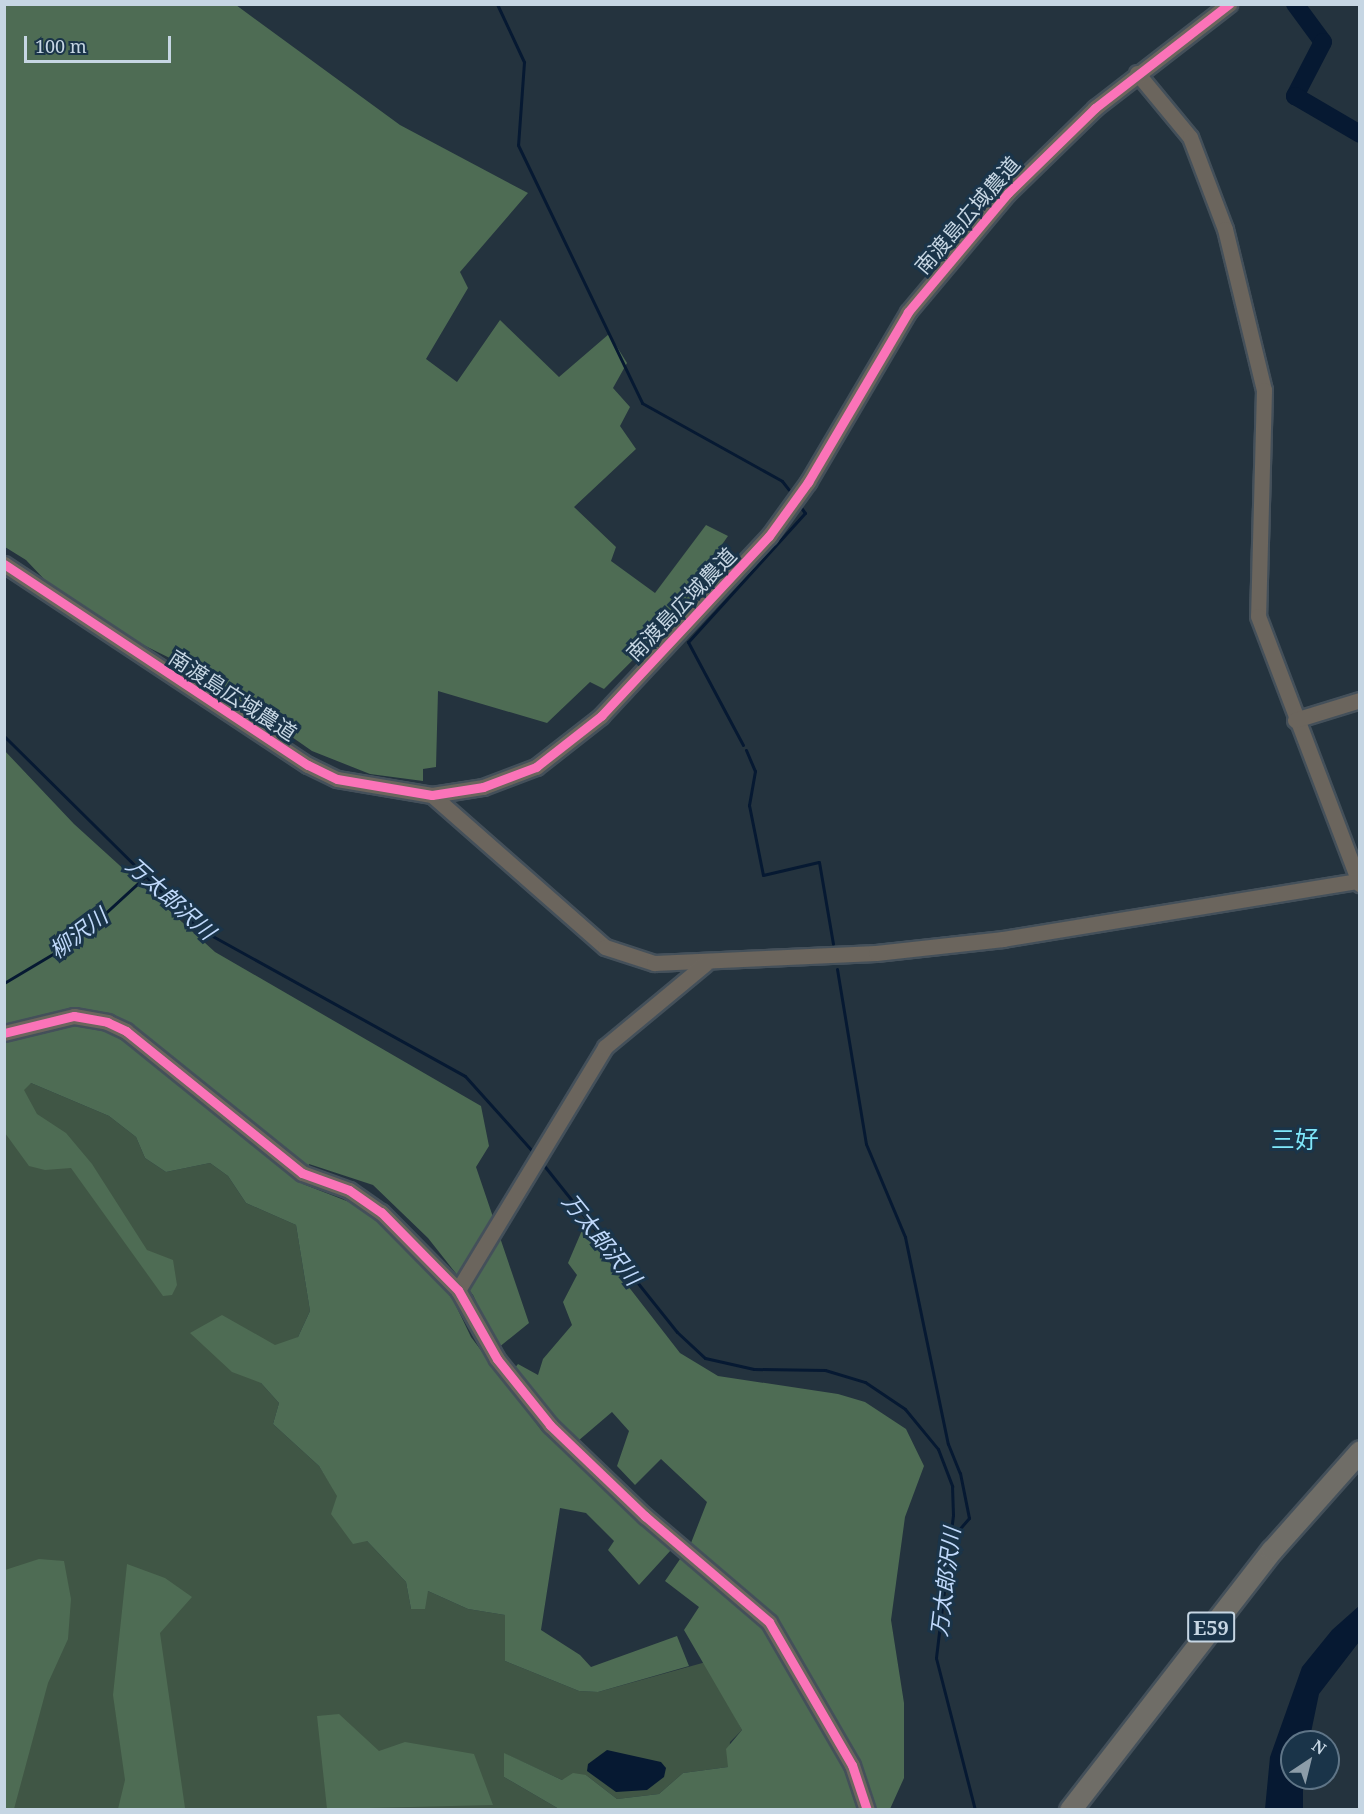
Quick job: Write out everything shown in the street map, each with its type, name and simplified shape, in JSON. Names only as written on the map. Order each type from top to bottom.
[{"type":"highway","name":"E59","points":[[1070,1809],[1272,1550],[1359,1451]]},
{"type":"street","name":"南渡島広域農道","points":[[4,564],[308,765],[369,788],[432,795],[483,787],[536,767],[601,716],[791,509],[879,358],[932,281],[1047,152],[1137,73],[1226,7]]},
{"type":"street","points":[[432,795],[614,953],[654,963],[705,963],[1003,939],[1359,883],[1295,720],[1256,604],[1264,390],[1260,363],[1225,229],[1190,137],[1137,73]]},
{"type":"street","points":[[1295,720],[1359,700]]},
{"type":"street","points":[[458,1290],[605,1047],[705,963]]},
{"type":"street","points":[[4,1033],[74,1016],[91,1016],[126,1031],[295,1168],[370,1203],[458,1290],[496,1359],[550,1425],[645,1516],[769,1622],[852,1765],[867,1809]]},
{"type":"green space","points":[[4,5],[236,5],[400,125],[528,193],[460,272],[468,288],[426,359],[457,382],[500,320],[559,377],[609,334],[627,363],[613,388],[630,407],[620,426],[636,449],[574,507],[616,547],[611,561],[655,593],[706,525],[728,536],[716,553],[728,564],[604,689],[590,682],[547,723],[438,691],[436,767],[423,769],[423,781],[370,774],[312,751],[202,674],[95,621],[62,598],[26,560],[5,547]]},
{"type":"green space","points":[[4,750],[74,824],[215,952],[481,1106],[489,1146],[476,1167],[529,1323],[498,1348],[473,1295],[428,1238],[373,1185],[309,1164],[303,1184],[362,1207],[446,1285],[471,1337],[542,1431],[671,1550],[639,1585],[608,1550],[614,1541],[586,1513],[560,1508],[541,1630],[580,1655],[591,1667],[677,1636],[689,1666],[598,1692],[579,1691],[505,1661],[505,1615],[468,1609],[428,1591],[425,1609],[411,1609],[406,1582],[367,1541],[353,1544],[331,1514],[337,1496],[319,1466],[273,1424],[279,1403],[261,1383],[232,1372],[190,1333],[222,1315],[275,1345],[298,1337],[310,1311],[296,1225],[246,1203],[228,1176],[210,1163],[166,1172],[145,1158],[136,1137],[109,1116],[31,1083],[24,1090],[37,1114],[66,1133],[92,1164],[147,1250],[173,1260],[177,1285],[172,1295],[163,1296],[71,1168],[45,1170],[29,1166],[5,1133]]},
{"type":"green space","points":[[31,1083],[109,1116],[136,1137],[145,1158],[166,1172],[210,1163],[228,1176],[246,1203],[296,1225],[310,1311],[298,1337],[261,1383],[279,1403],[273,1424],[319,1466],[367,1541],[406,1582],[411,1609],[428,1591],[468,1609],[505,1615],[505,1661],[579,1691],[598,1692],[706,1662],[742,1730],[730,1742],[728,1767],[683,1773],[659,1794],[617,1799],[586,1775],[562,1780],[505,1754],[504,1777],[559,1809],[5,1810],[4,1088]]},
{"type":"green space","points":[[583,1228],[680,1353],[718,1376],[838,1394],[865,1402],[906,1429],[924,1466],[905,1517],[891,1620],[904,1703],[904,1778],[890,1809],[559,1809],[504,1777],[504,1753],[562,1780],[573,1773],[586,1775],[617,1799],[659,1794],[683,1773],[728,1767],[726,1749],[742,1730],[684,1630],[699,1607],[665,1581],[691,1543],[707,1502],[661,1459],[635,1485],[617,1466],[629,1431],[612,1412],[578,1441],[533,1395],[514,1369],[518,1364],[538,1375],[543,1359],[572,1325],[563,1302],[577,1275],[568,1263]]},
{"type":"green space","points":[[39,1559],[64,1561],[71,1599],[68,1639],[48,1683],[14,1809],[5,1809],[5,1570]]},
{"type":"green space","points":[[127,1564],[165,1578],[192,1597],[160,1633],[185,1808],[190,1809],[118,1809],[125,1780],[113,1695]]},
{"type":"green space","points":[[339,1714],[379,1751],[405,1742],[474,1754],[493,1805],[327,1809],[317,1716]]},
{"type":"water","points":[[1359,1606],[1359,1642],[1319,1694],[1312,1730],[1280,1730],[1280,1790],[1303,1790],[1303,1809],[1265,1809],[1270,1757],[1302,1667],[1332,1630]]},
{"type":"water","points":[[607,1750],[661,1762],[666,1768],[664,1777],[647,1790],[616,1792],[587,1771],[588,1764]]},
{"type":"waterway","points":[[497,4],[524,62],[518,145],[642,403],[782,481],[789,490]]},
{"type":"waterway","points":[[1295,4],[1323,42],[1295,96],[1360,134]]},
{"type":"waterway","points":[[743,745],[688,642],[805,513],[800,506]]},
{"type":"waterway","name":"万太郎沢川","points":[[4,736],[198,928],[465,1076],[534,1153]]},
{"type":"waterway","points":[[746,750],[755,771],[749,805],[763,875],[819,862],[833,944]]},
{"type":"waterway","name":"柳沢川","points":[[4,983],[76,940],[147,875]]},
{"type":"waterway","points":[[837,969],[866,1144],[905,1237],[948,1444],[960,1473],[969,1518],[951,1539]]},
{"type":"waterway","name":"万太郎沢川","points":[[542,1163],[677,1332],[705,1358],[754,1369],[825,1370],[865,1382],[905,1409],[938,1449],[952,1486],[953,1515],[936,1658],[975,1810]]},
{"type":"cycle path","points":[[4,564],[308,765],[337,779],[432,795],[483,787],[536,767],[601,716],[769,536],[808,482],[908,312],[1008,193],[1095,108],[1229,4]]},
{"type":"cycle path","points":[[4,1033],[74,1016],[107,1022],[126,1031],[302,1173],[349,1190],[381,1212],[458,1290],[497,1359],[550,1425],[645,1516],[769,1622],[852,1765],[867,1810]]},
{"type":"district","name":"三好","points":[[1295,1139]]}]
